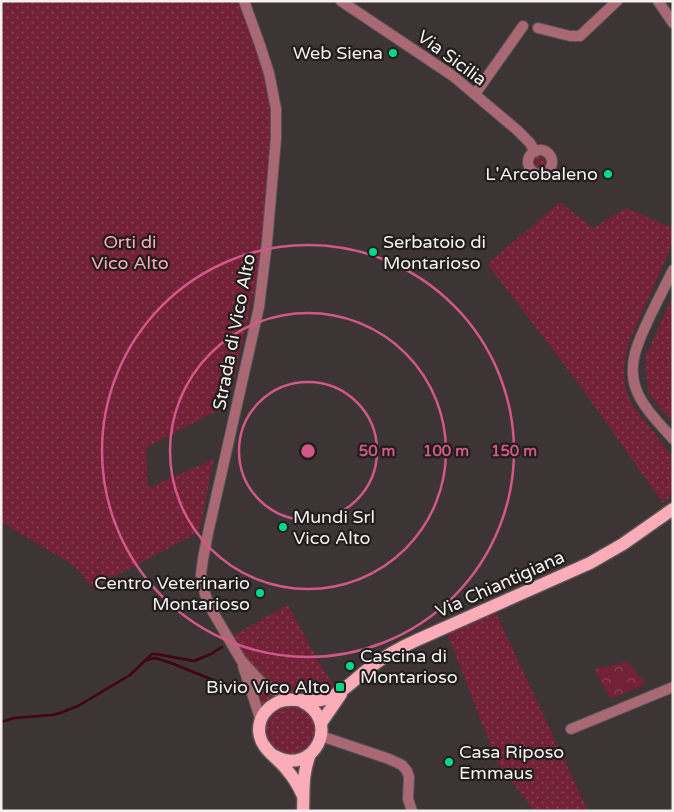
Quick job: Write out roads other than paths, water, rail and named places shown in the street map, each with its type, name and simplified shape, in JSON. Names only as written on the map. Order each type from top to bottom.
[{"type":"main road","name":"Via Chiantigiana","points":[[261,721],[265,712],[281,700],[324,700],[343,691],[367,670],[394,651],[590,563],[624,544],[673,509]]},
{"type":"main road","name":"Via Chiantigiana","points":[[303,811],[304,772],[310,754],[325,733],[343,691]]},
{"type":"main road","points":[[295,699],[309,705],[317,713],[325,733]]},
{"type":"main road","points":[[261,721],[259,730],[265,747],[293,778],[303,796]]},
{"type":"main road","points":[[271,754],[280,759],[291,761],[301,759],[310,754]]},
{"type":"street","name":"Strada di Vico Alto","points":[[244,1],[269,73],[275,100],[276,138],[259,307],[201,574],[210,607],[242,660],[263,684],[276,692],[295,699]]},
{"type":"street","name":"Via Sicilia","points":[[340,1],[444,70],[475,94],[524,137],[532,145],[535,152]]},
{"type":"street","points":[[538,28],[570,36],[580,36],[617,1]]},
{"type":"street","points":[[658,1],[673,23]]},
{"type":"street","points":[[475,94],[523,26]]},
{"type":"street","points":[[673,270],[641,335],[633,365],[634,383],[638,395],[647,409],[673,439]]},
{"type":"street","name":"Strada di Vico Alto","points":[[242,660],[261,721]]},
{"type":"street","points":[[571,730],[673,687]]},
{"type":"street","points":[[325,733],[402,765],[409,777],[408,798],[412,811]]},
{"type":"waterway","points":[[1,722],[14,718],[52,715],[78,706],[130,675],[152,654],[194,661],[222,647]]},
{"type":"waterway","points":[[147,660],[155,658],[171,663],[238,690]]},
{"type":"place","name":"Web Siena","points":[[393,53]]},
{"type":"place","name":"L'Arcobaleno","points":[[608,174]]},
{"type":"place","name":"Serbatoio di Montarioso","points":[[373,252]]},
{"type":"place","name":"Mundi Srl Vico Alto","points":[[283,527]]},
{"type":"place","name":"Centro Veterinario Montarioso","points":[[260,593]]},
{"type":"place","name":"Cascina di Montarioso","points":[[350,666]]},
{"type":"place","name":"Bivio Vico Alto","points":[[340,687]]},
{"type":"place","name":"Casa Riposo Emmaus","points":[[449,762]]},
{"type":"park label","name":"Orti di Vico Alto","points":[[130,252]]}]
